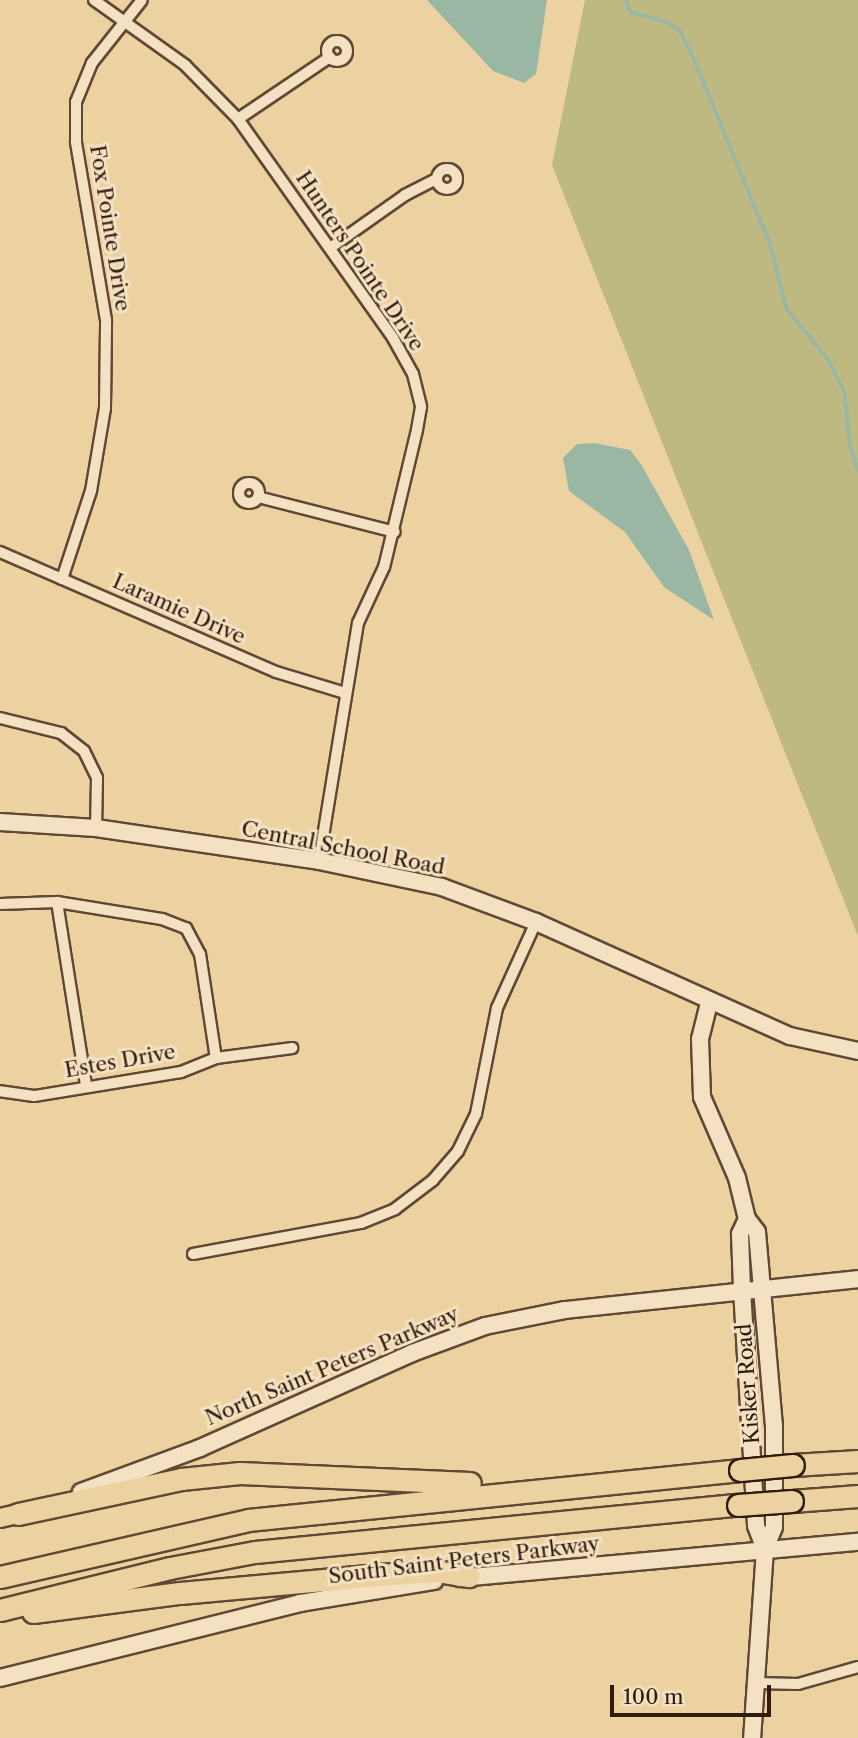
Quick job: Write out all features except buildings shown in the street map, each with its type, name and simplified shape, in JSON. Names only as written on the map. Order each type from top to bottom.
[{"type":"highway","points":[[0,1577],[248,1520],[567,1485],[858,1461]]},
{"type":"highway","points":[[9,1516],[181,1479],[240,1473],[567,1485]]},
{"type":"highway","points":[[0,1613],[170,1568],[255,1552],[738,1505],[858,1496]]},
{"type":"highway","points":[[0,1613],[180,1592],[378,1575],[436,1571],[469,1576]]},
{"type":"main road","name":"Central School Road","points":[[0,822],[96,828],[319,861],[442,887],[536,922],[709,1003],[790,1036],[858,1051]]},
{"type":"main road","name":"Kisker Road","points":[[709,1003],[699,1039],[702,1097],[737,1178],[747,1219],[757,1232],[774,1426],[774,1527],[765,1549],[752,1738]]},
{"type":"main road","name":"Kisker Road","points":[[747,1219],[740,1234],[742,1289],[756,1526],[765,1549]]},
{"type":"main road","name":"North Saint Peters Parkway","points":[[9,1516],[146,1470],[412,1353],[485,1326],[565,1310],[742,1289],[858,1279]]},
{"type":"main road","name":"South Saint Peters Parkway","points":[[0,1678],[300,1603],[469,1576],[858,1542]]},
{"type":"street","name":"Hunters Pointe Drive","points":[[94,0],[125,18],[208,85],[238,119],[393,338],[413,374],[421,407],[395,532],[358,623],[319,861]]},
{"type":"street","name":"Fox Pointe Drive","points":[[62,579],[92,492],[105,408],[106,320],[76,142],[76,102],[92,63],[125,18],[142,0]]},
{"type":"street","points":[[238,119],[330,57]]},
{"type":"street","points":[[330,248],[405,195],[437,179]]},
{"type":"street","points":[[258,497],[395,532]]},
{"type":"street","name":"Laramie Drive","points":[[0,552],[276,672],[345,693]]},
{"type":"street","points":[[0,718],[61,733],[84,751],[97,778],[96,828]]},
{"type":"street","points":[[0,904],[57,902],[162,919],[190,931],[200,954],[216,1058]]},
{"type":"street","points":[[57,902],[86,1086]]},
{"type":"street","points":[[193,1254],[378,1218],[441,1172],[458,1151],[476,1114],[497,1008],[536,922]]},
{"type":"street","name":"Estes Drive","points":[[0,1091],[34,1096],[181,1072],[216,1058],[292,1048]]},
{"type":"street","points":[[756,1683],[798,1684],[858,1667]]},
{"type":"shaded area","points":[[427,0],[547,0],[536,74],[524,83],[493,71]]},
{"type":"shaded area","points":[[585,0],[858,0],[858,936],[552,165]]},
{"type":"shaded area","points":[[594,443],[630,450],[641,464],[689,550],[714,620],[664,587],[625,532],[569,491],[563,458],[577,444]]},
{"type":"waterway","points":[[626,0],[631,12],[667,22],[680,30],[770,243],[787,309],[828,359],[845,393],[850,445],[858,470]]}]
